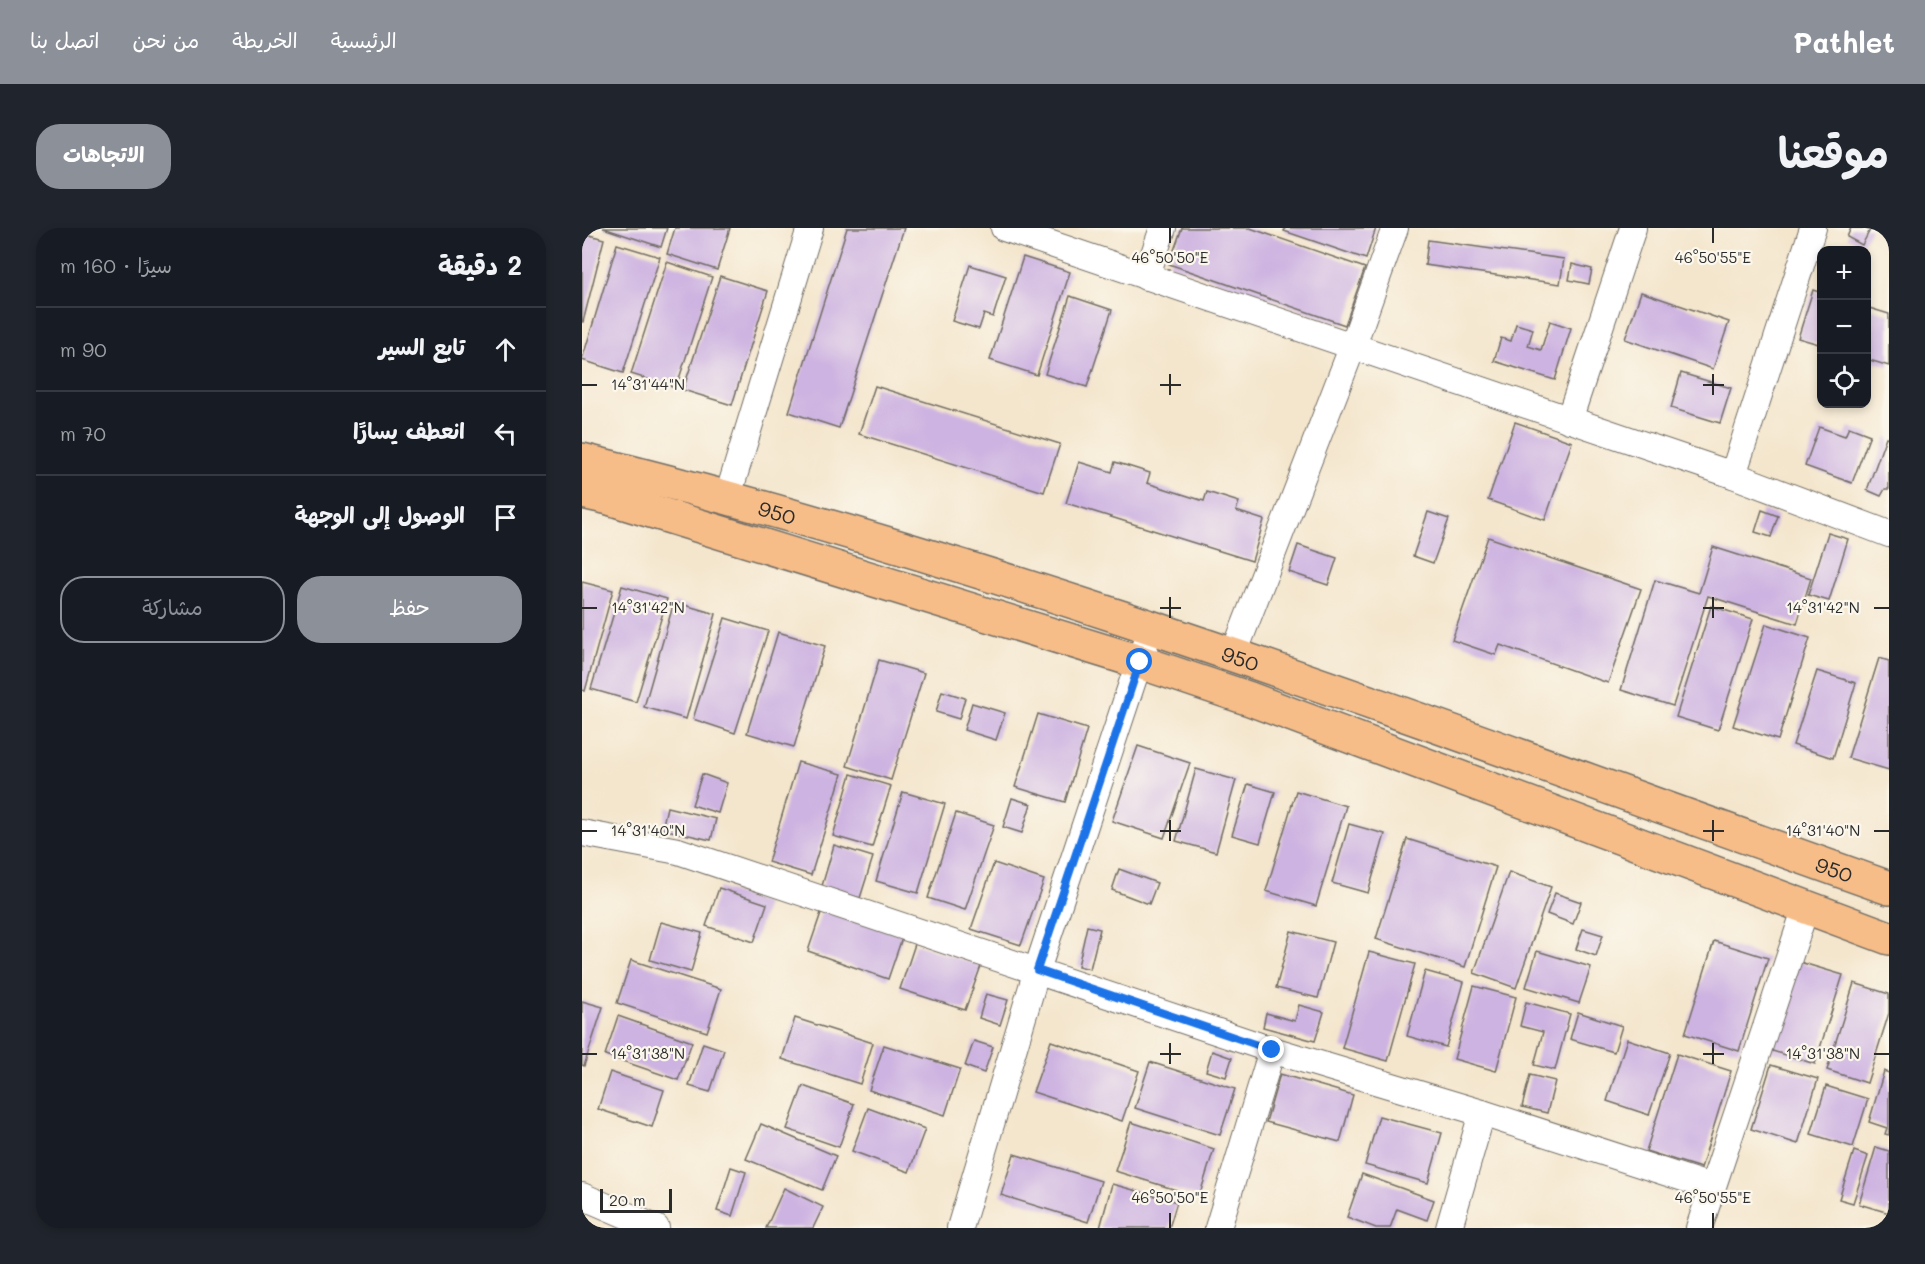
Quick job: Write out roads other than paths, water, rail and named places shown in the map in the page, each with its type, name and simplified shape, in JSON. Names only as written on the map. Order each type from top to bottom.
[{"type":"main road","name":"950","points":[[582,460],[941,559],[1233,656],[1889,888]]},
{"type":"main road","name":"950","points":[[582,492],[609,498],[1140,662],[1250,699],[1889,938]]},
{"type":"street","points":[[727,499],[810,228]]},
{"type":"street","points":[[1004,228],[1352,348],[1733,475],[1889,534]]},
{"type":"street","points":[[1146,277],[1163,228]]},
{"type":"street","points":[[1233,656],[1352,348],[1395,228]]},
{"type":"street","points":[[1569,420],[1633,228]]},
{"type":"street","points":[[1733,475],[1813,228]]},
{"type":"street","points":[[960,1228],[1037,970],[1150,629]]},
{"type":"street","points":[[582,833],[678,851],[1272,1050],[1482,1113],[1711,1187]]},
{"type":"street","points":[[1699,1228],[1806,907]]},
{"type":"street","points":[[1218,1228],[1272,1050]]},
{"type":"street","points":[[1449,1228],[1482,1113]]},
{"type":"street","points":[[582,1196],[656,1228]]}]
